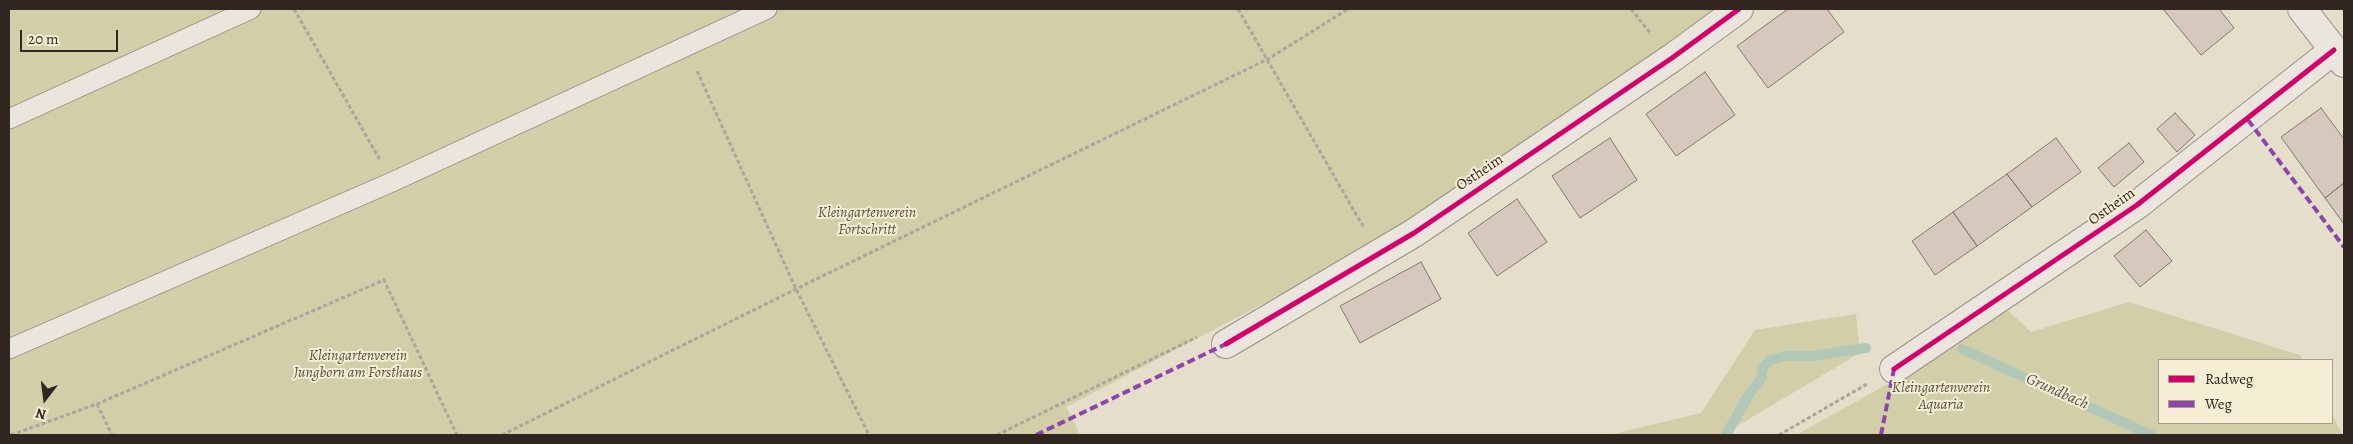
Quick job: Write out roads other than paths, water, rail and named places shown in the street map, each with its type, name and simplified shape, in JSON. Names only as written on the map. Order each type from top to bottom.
[{"type":"street","name":"Ostheim","points":[[1226,344],[1414,233],[1672,58],[1739,9]]},
{"type":"street","name":"Ostheim","points":[[1894,369],[2138,205],[2339,57],[2302,9]]},
{"type":"lane","points":[[9,119],[251,9]]},
{"type":"lane","points":[[9,348],[392,182],[767,9]]},
{"type":"waterway","name":"Grundbach","points":[[1726,435],[1749,394],[1761,379],[1763,368],[1770,360],[1786,356],[1812,356],[1866,348]]},
{"type":"waterway","name":"Grundbach","points":[[1962,349],[2151,435]]},
{"type":"park label","name":"Kleingartenverein Fortschritt","points":[[867,222]]},
{"type":"park label","name":"Kleingartenverein Jungborn am Forsthaus","points":[[358,364]]},
{"type":"park label","name":"Kleingartenverein Aquaria","points":[[1941,396]]}]
